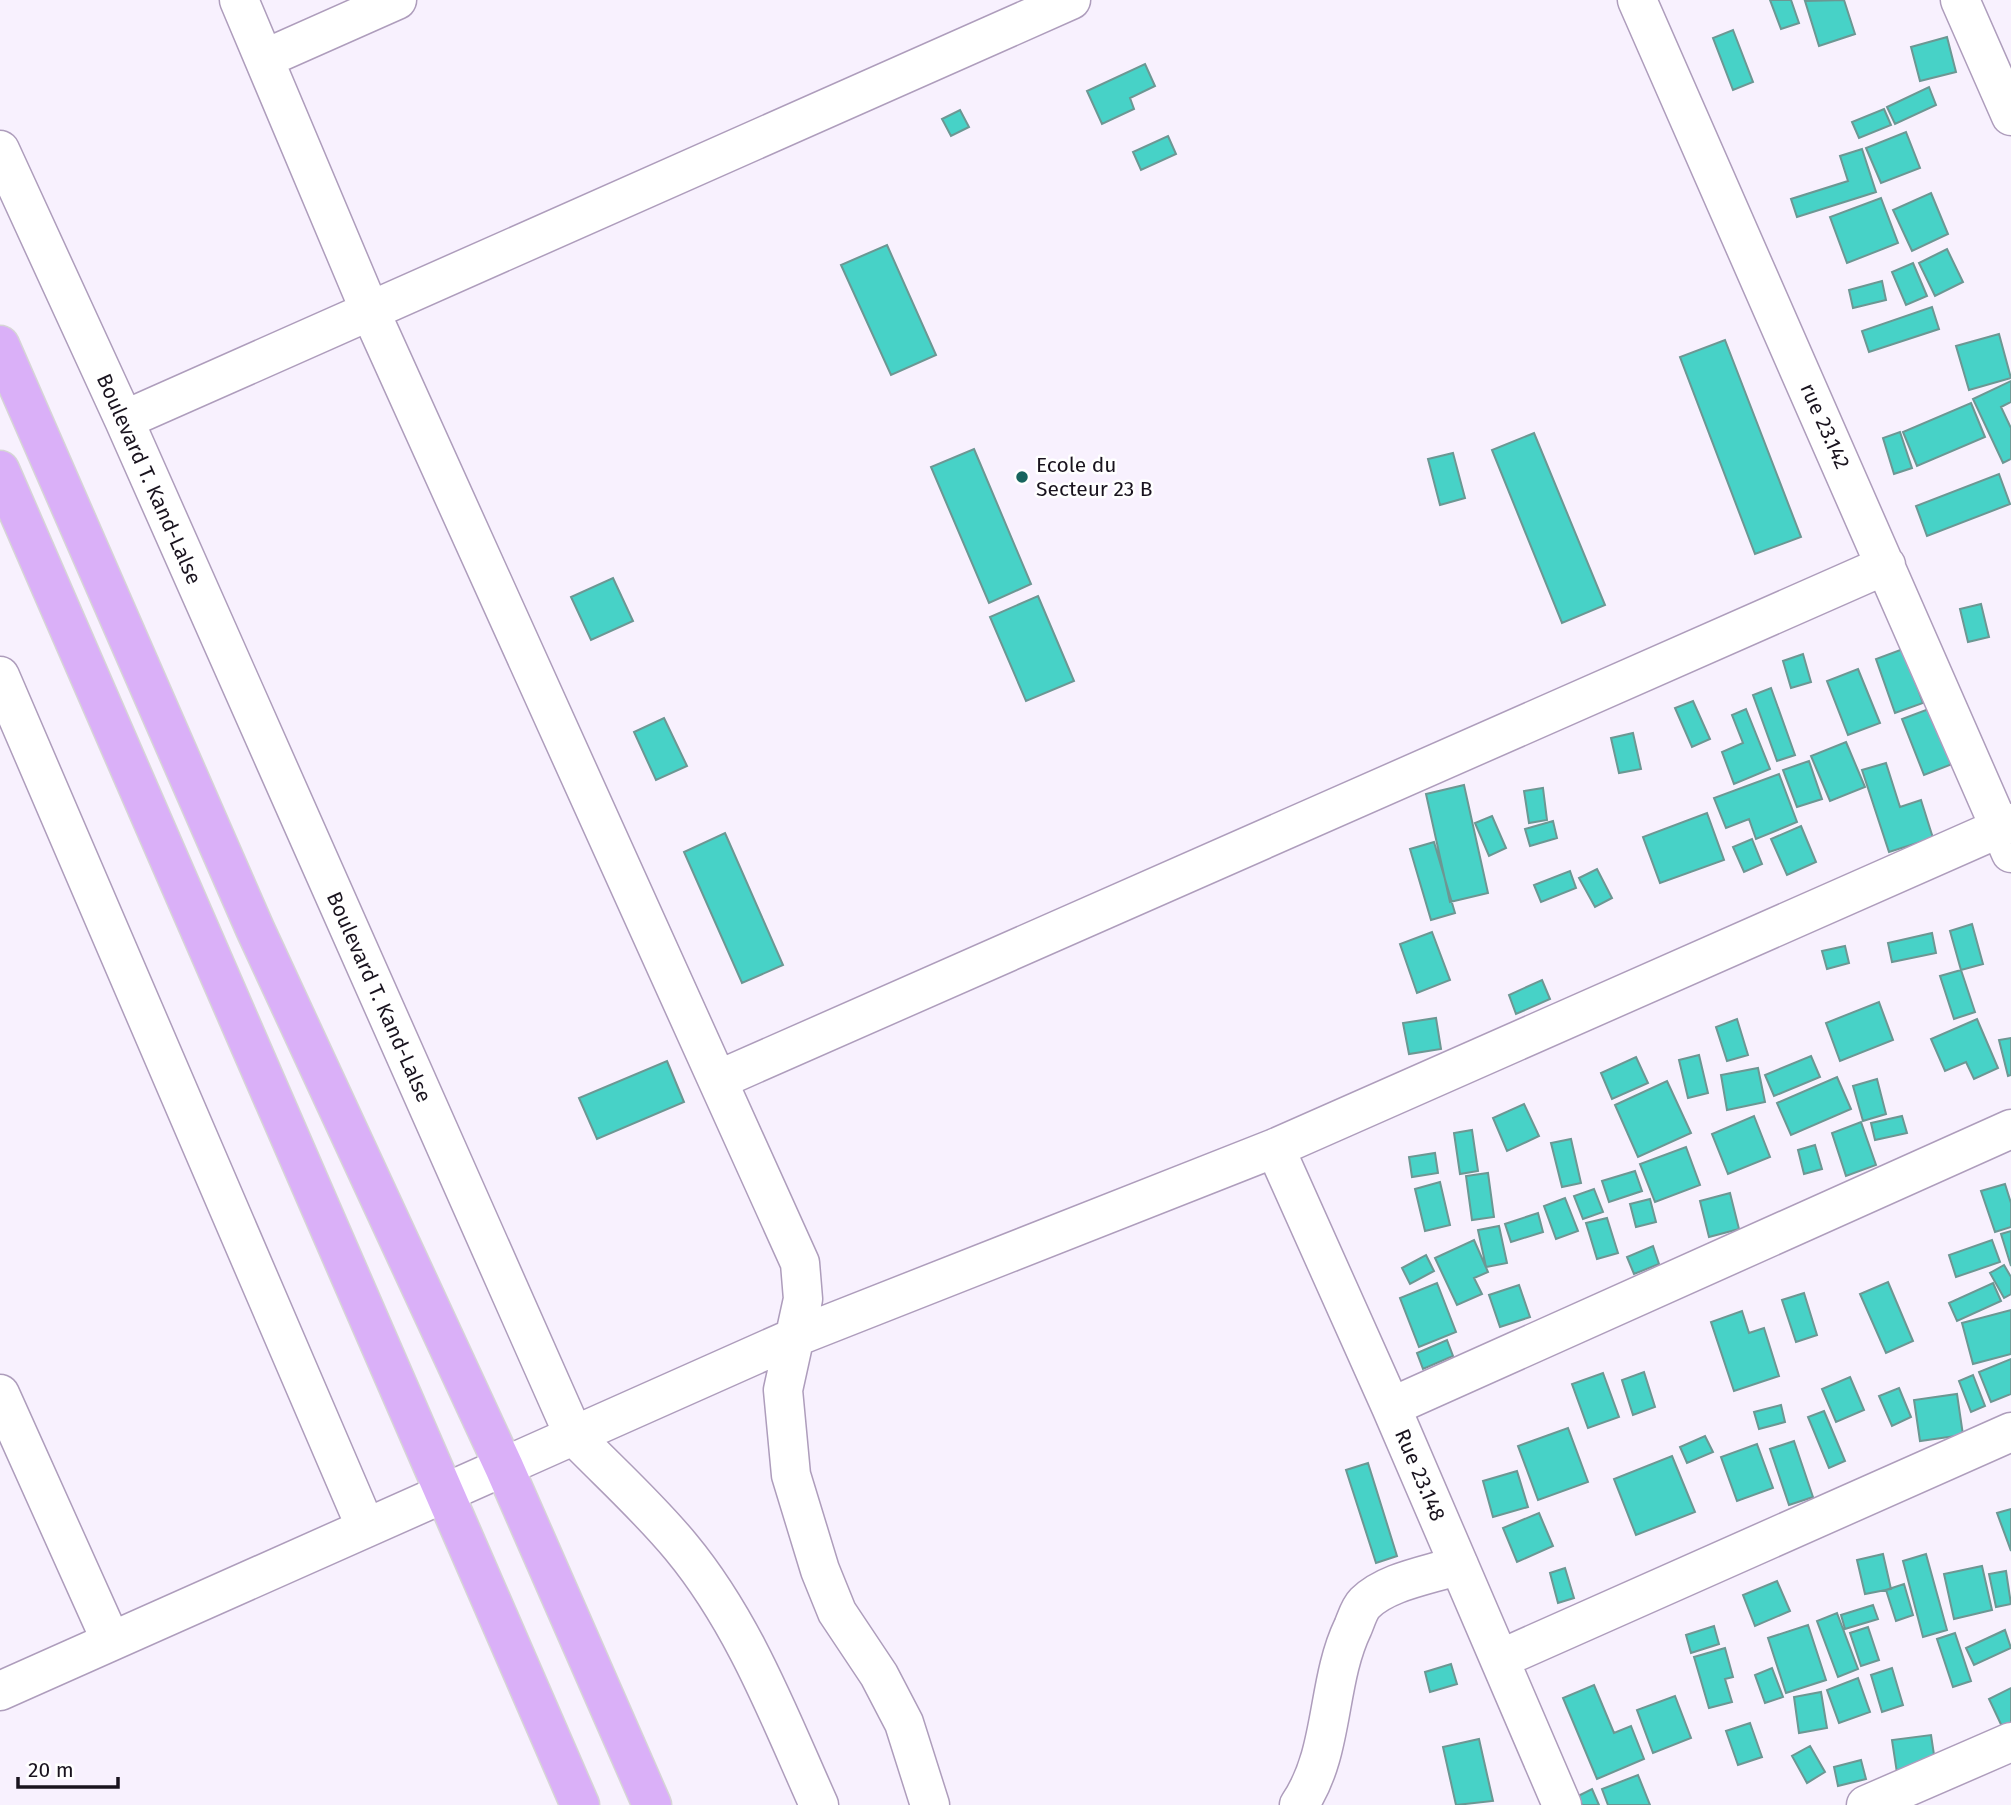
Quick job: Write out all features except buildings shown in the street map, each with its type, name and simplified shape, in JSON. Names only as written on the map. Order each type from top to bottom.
[{"type":"main road","points":[[0,345],[255,929],[504,1467],[652,1805]]},
{"type":"main road","points":[[0,470],[580,1805]]},
{"type":"street","points":[[239,0],[370,311],[800,1263],[803,1300],[783,1390],[791,1475],[820,1570],[837,1612],[879,1675],[904,1723],[930,1805]]},
{"type":"street","points":[[264,59],[397,0]]},
{"type":"street","points":[[124,420],[1071,0]]},
{"type":"street","name":"rue 23.142","points":[[1637,0],[2007,834]]},
{"type":"street","points":[[1960,0],[2011,116]]},
{"type":"street","name":"Boulevard T. Kand-Lalse","points":[[0,150],[124,420],[574,1436],[682,1548],[728,1614],[771,1692],[820,1805]]},
{"type":"street","points":[[718,1080],[1886,565]]},
{"type":"street","points":[[0,676],[366,1528]]},
{"type":"street","points":[[0,1691],[793,1338],[1275,1148],[2007,834]]},
{"type":"street","points":[[1391,1408],[2011,1129]]},
{"type":"street","name":"Rue 23.148","points":[[1275,1148],[1391,1408],[1562,1805]]},
{"type":"street","points":[[0,1394],[111,1641]]},
{"type":"street","points":[[1500,1659],[2011,1432]]},
{"type":"street","points":[[1299,1805],[1309,1790],[1324,1747],[1341,1651],[1363,1604],[1383,1591],[1459,1565]]},
{"type":"street","points":[[1866,1805],[2011,1742]]},
{"type":"place","name":"Ecole du Secteur 23 B","points":[[1022,477]]}]
